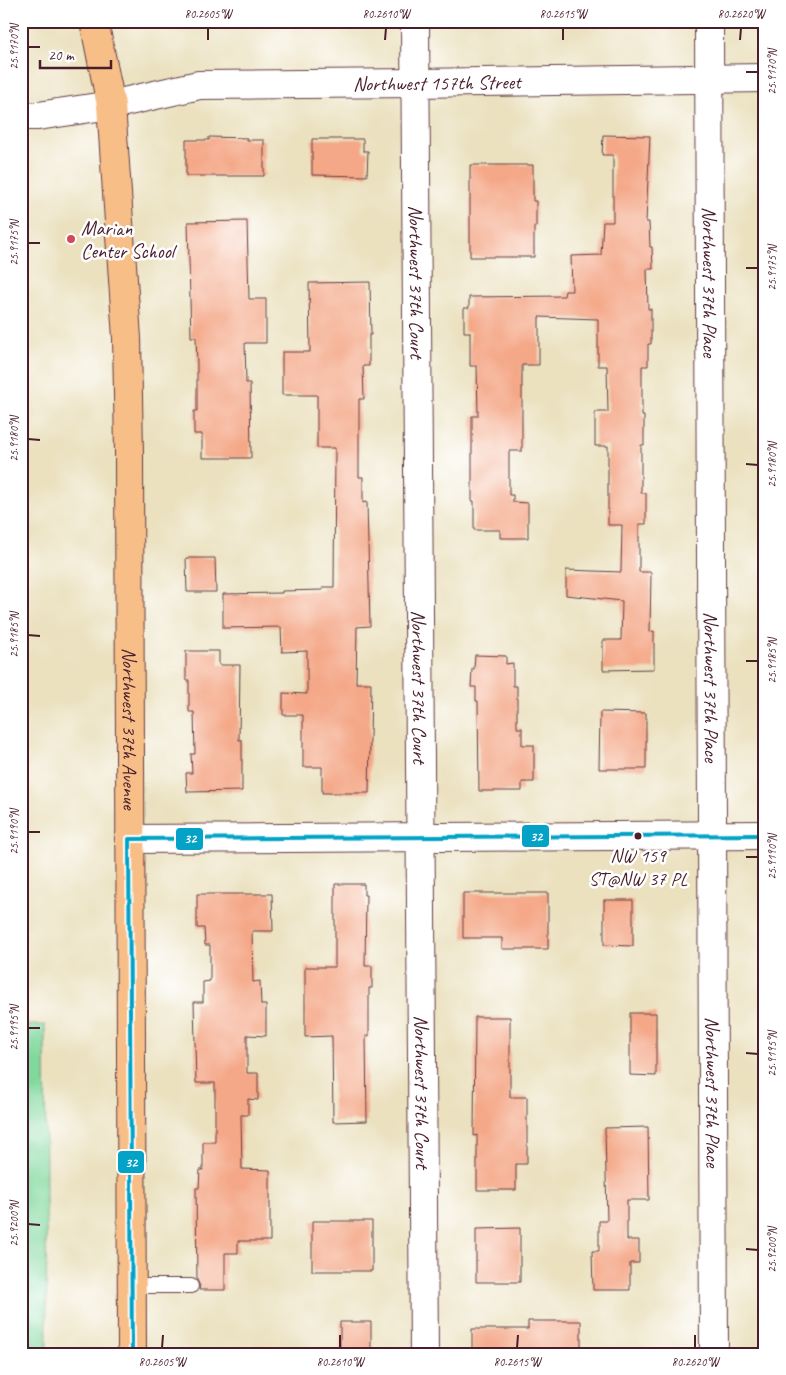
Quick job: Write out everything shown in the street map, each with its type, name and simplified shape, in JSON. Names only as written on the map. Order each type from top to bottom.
[{"type":"main road","name":"Northwest 37th Avenue","points":[[94,21],[111,104],[127,348],[132,1354]]},
{"type":"street","name":"Northwest 37th Court","points":[[415,21],[424,1354]]},
{"type":"street","name":"Northwest 37th Place","points":[[709,21],[714,1354]]},
{"type":"street","name":"Northwest 157th Street","points":[[21,116],[38,116],[111,104],[199,85],[765,78]]},
{"type":"street","points":[[130,839],[765,836]]},
{"type":"lane","points":[[131,1286],[190,1286]]},
{"type":"green space","points":[[21,1025],[45,1025],[47,1354],[21,1354]]},
{"type":"building","points":[[603,135],[650,136],[646,222],[649,222],[653,269],[647,269],[648,309],[651,309],[651,344],[648,344],[648,366],[642,366],[644,445],[641,445],[641,493],[646,493],[646,524],[639,524],[639,572],[651,572],[650,632],[654,631],[654,669],[603,670],[603,640],[621,640],[622,601],[566,595],[566,570],[621,572],[622,525],[608,525],[608,446],[595,446],[595,412],[608,412],[607,366],[598,366],[598,319],[539,317],[539,365],[522,365],[522,451],[509,451],[509,495],[513,495],[513,502],[528,503],[528,538],[500,538],[500,530],[474,530],[472,416],[478,416],[477,366],[470,366],[470,332],[464,332],[464,308],[469,308],[469,297],[564,296],[565,291],[572,291],[571,256],[601,255],[603,222],[613,222],[613,155],[602,155]]},
{"type":"building","points":[[209,137],[264,140],[264,176],[186,176],[186,140],[209,140]]},
{"type":"building","points":[[312,139],[363,139],[363,151],[368,151],[367,176],[312,175]]},
{"type":"building","points":[[470,165],[533,165],[533,201],[536,201],[534,257],[470,257]]},
{"type":"building","points":[[247,221],[249,299],[266,299],[266,343],[245,343],[246,383],[250,383],[251,458],[202,458],[202,434],[194,434],[194,411],[197,411],[197,365],[196,337],[191,337],[188,222]]},
{"type":"building","points":[[370,282],[371,335],[369,335],[369,366],[363,366],[364,399],[359,399],[359,477],[363,477],[363,503],[367,502],[370,626],[357,627],[356,683],[371,683],[369,793],[322,793],[322,767],[303,767],[303,715],[283,715],[283,693],[307,694],[307,651],[282,652],[281,627],[223,628],[223,594],[282,593],[282,591],[323,590],[323,587],[334,587],[335,448],[317,448],[317,395],[282,395],[282,352],[310,352],[309,283]]},
{"type":"building","points":[[186,558],[215,558],[216,592],[187,592]]},
{"type":"building","points":[[186,651],[219,651],[219,665],[240,665],[239,740],[242,740],[242,791],[187,792],[186,773],[192,773],[191,754],[195,754],[194,712],[189,712],[189,680],[186,680]]},
{"type":"building","points":[[475,655],[506,656],[506,664],[513,663],[513,686],[517,686],[517,728],[522,728],[522,745],[534,745],[534,782],[522,782],[522,791],[479,791],[478,701],[476,701],[476,687],[471,687]]},
{"type":"building","points":[[600,712],[646,713],[646,769],[599,769]]},
{"type":"building","points":[[335,884],[364,884],[364,895],[366,895],[365,966],[372,966],[372,988],[369,988],[369,1036],[366,1036],[367,1121],[333,1122],[332,1036],[305,1037],[305,967],[335,967]]},
{"type":"building","points":[[463,893],[548,893],[548,949],[502,949],[502,938],[463,938]]},
{"type":"building","points":[[197,894],[272,894],[273,931],[252,931],[253,982],[260,981],[261,1005],[266,1005],[266,1036],[247,1035],[247,1073],[258,1073],[258,1100],[248,1099],[248,1115],[241,1115],[242,1169],[270,1170],[270,1241],[238,1241],[238,1253],[225,1253],[225,1290],[199,1290],[200,1286],[197,1280],[196,1188],[199,1188],[200,1170],[203,1170],[203,1142],[215,1142],[215,1083],[196,1083],[194,1002],[203,1002],[203,982],[210,981],[210,945],[205,945],[204,928],[197,928]]},
{"type":"building","points":[[604,900],[633,900],[633,946],[604,945]]},
{"type":"building","points":[[630,1013],[656,1013],[656,1076],[630,1075]]},
{"type":"building","points":[[475,1017],[510,1017],[510,1097],[527,1097],[527,1164],[516,1164],[516,1190],[477,1190],[477,1135],[474,1136]]},
{"type":"building","points":[[648,1127],[649,1200],[627,1200],[627,1240],[639,1240],[639,1263],[630,1263],[630,1290],[593,1290],[592,1251],[599,1251],[599,1221],[607,1221],[605,1128]]},
{"type":"building","points":[[312,1221],[372,1221],[372,1271],[312,1271]]},
{"type":"building","points":[[520,1228],[520,1282],[476,1282],[476,1229]]},
{"type":"building","points":[[528,1321],[581,1321],[581,1354],[472,1354],[472,1329],[528,1329]]},
{"type":"building","points":[[340,1322],[371,1322],[371,1354],[340,1354]]},
{"type":"transit line","name":"32","points":[[132,1354],[129,839],[765,835]]},
{"type":"place","name":"Marian Center School","points":[[71,239]]},
{"type":"place","name":"NW 159 ST@NW 37 PL","points":[[638,836]]}]
